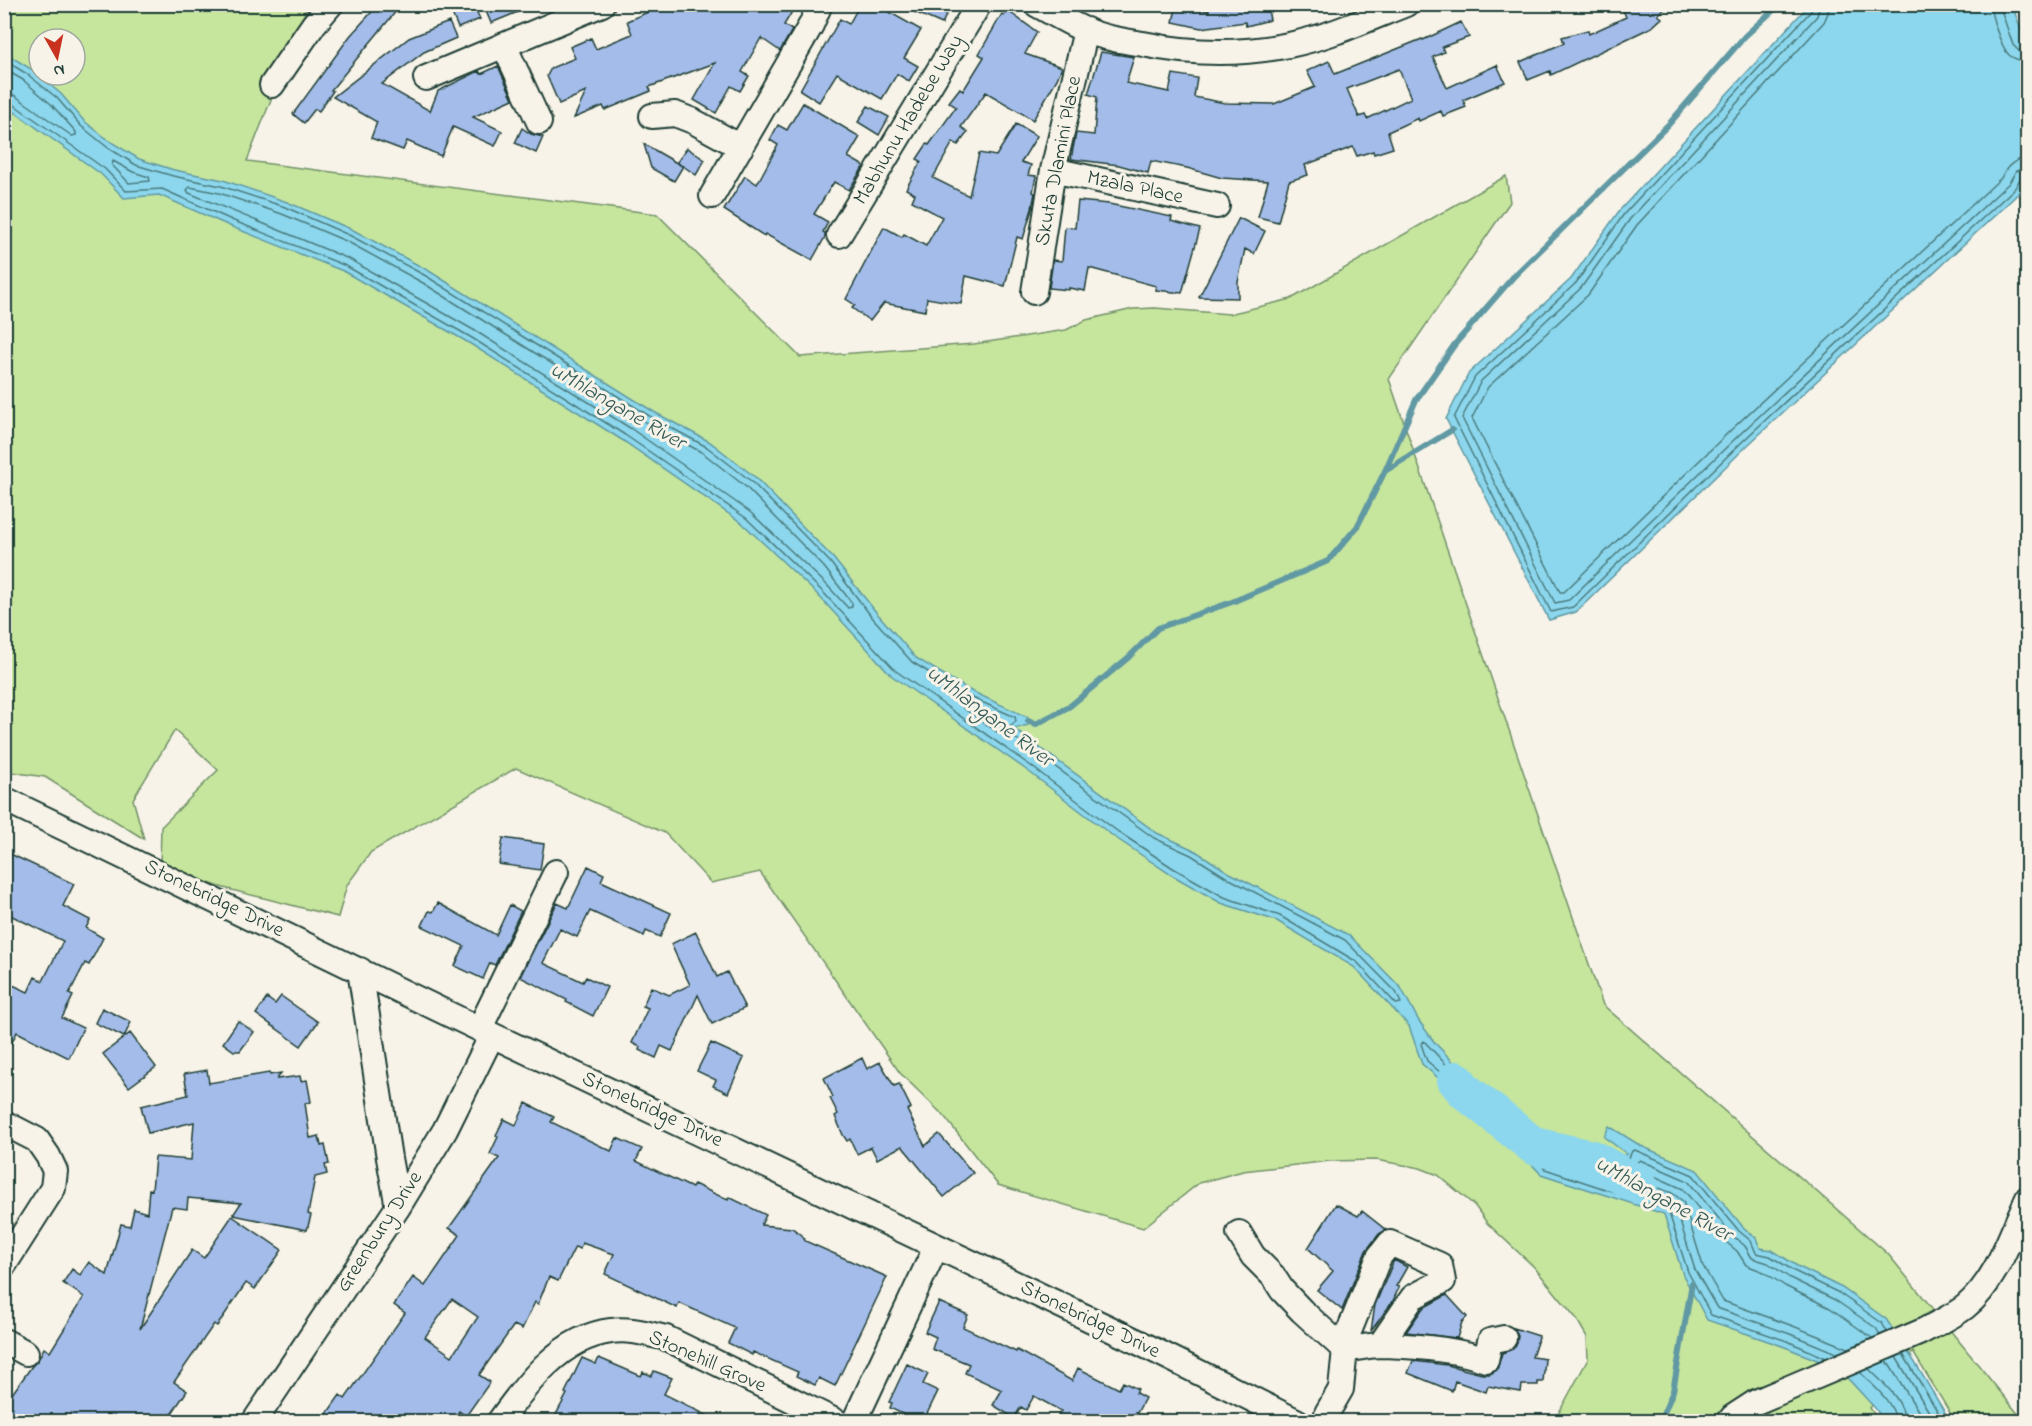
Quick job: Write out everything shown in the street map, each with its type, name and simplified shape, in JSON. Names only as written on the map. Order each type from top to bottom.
[{"type":"street","points":[[272,85],[314,24],[331,4]]},
{"type":"street","points":[[426,78],[602,4]]},
{"type":"street","points":[[712,196],[811,25],[820,4]]},
{"type":"street","name":"Mabhunu Hadebe Way","points":[[839,235],[979,4]]},
{"type":"street","points":[[1036,4],[1086,30],[1115,39],[1168,50],[1207,53],[1250,51],[1308,40],[1393,7]]},
{"type":"street","name":"Skuta Dlamini Place","points":[[1034,292],[1053,170],[1086,30]]},
{"type":"street","points":[[504,45],[539,122]]},
{"type":"street","points":[[652,116],[675,114],[741,147]]},
{"type":"street","name":"Mzala Place","points":[[1053,170],[1217,206]]},
{"type":"street","name":"Stonebridge Drive","points":[[4,799],[486,1032],[1138,1342],[1299,1422]]},
{"type":"street","name":"Greenbury Drive","points":[[255,1422],[399,1207],[445,1130],[556,872]]},
{"type":"street","points":[[360,970],[389,1158],[399,1207]]},
{"type":"street","points":[[4,1123],[37,1140],[55,1171],[53,1188],[4,1265]]},
{"type":"street","points":[[1730,1422],[1733,1417],[1756,1402],[1921,1332],[1967,1305],[1994,1273],[2028,1198]]},
{"type":"street","points":[[1239,1233],[1253,1256],[1273,1276],[1282,1290],[1345,1350]]},
{"type":"street","points":[[1327,1422],[1327,1413],[1341,1389],[1346,1339],[1379,1257],[1390,1243],[1440,1265],[1443,1281],[1413,1297],[1380,1345]]},
{"type":"street","points":[[854,1422],[936,1247]]},
{"type":"street","name":"Stonehill Grove","points":[[500,1422],[541,1370],[567,1346],[592,1334],[613,1330],[641,1332],[666,1338],[837,1422]]},
{"type":"street","points":[[1345,1350],[1380,1345],[1431,1349],[1486,1360],[1490,1341],[1504,1338]]},
{"type":"street","points":[[4,1341],[26,1353]]},
{"type":"green space","points":[[4,5],[308,5],[247,161],[657,214],[800,357],[974,344],[1066,330],[1086,320],[1133,309],[1155,308],[1229,314],[1291,299],[1506,176],[1510,202],[1389,379],[1603,1005],[1888,1254],[2024,1421],[1955,1421],[1913,1352],[1870,1408],[1879,1421],[1549,1421],[1557,1416],[1588,1359],[1587,1337],[1576,1318],[1534,1267],[1487,1223],[1475,1206],[1438,1175],[1420,1168],[1376,1160],[1330,1161],[1243,1171],[1199,1183],[1143,1228],[998,1185],[944,1116],[900,1073],[760,872],[711,883],[665,833],[516,768],[371,852],[347,885],[338,917],[224,888],[160,868],[161,827],[218,770],[175,730],[133,799],[144,839],[45,777],[5,771]]},
{"type":"water","points":[[1809,5],[2012,5],[2027,46],[2028,175],[2021,191],[1749,444],[1576,612],[1549,620],[1446,419],[1469,373],[1571,279],[1619,211]]},
{"type":"water","points":[[5,53],[27,67],[27,87],[53,87],[84,121],[111,142],[139,159],[174,170],[223,180],[287,202],[353,230],[429,271],[654,412],[710,442],[755,477],[834,559],[916,658],[969,690],[1038,722],[1014,729],[1157,833],[1194,850],[1228,872],[1349,935],[1401,988],[1419,1021],[1435,1043],[1463,1072],[1498,1119],[1529,1139],[1568,1157],[1607,1161],[1627,1154],[1604,1137],[1609,1126],[1641,1146],[1697,1170],[1743,1227],[1756,1238],[1760,1248],[1772,1250],[1797,1266],[1842,1288],[1886,1319],[1950,1421],[1884,1421],[1839,1369],[1785,1347],[1707,1320],[1683,1275],[1664,1214],[1541,1174],[1496,1127],[1422,1064],[1409,1026],[1354,967],[1277,921],[1221,903],[1170,874],[1113,836],[1028,771],[892,676],[817,594],[742,523],[622,440],[469,343],[343,271],[159,195],[124,198],[101,174],[5,105]]},
{"type":"building","points":[[379,4],[402,4],[331,90],[333,91],[319,111],[315,109],[304,123],[293,114],[350,36]]},
{"type":"building","points":[[467,4],[473,4],[480,19],[458,28],[451,11]]},
{"type":"building","points":[[483,4],[535,4],[535,5],[491,23]]},
{"type":"building","points":[[653,4],[796,5],[784,25],[792,30],[780,51],[761,38],[742,72],[749,76],[740,91],[731,86],[716,113],[694,100],[715,63],[649,87],[651,91],[605,110],[603,106],[574,118],[586,92],[559,104],[547,76],[551,68],[575,58],[570,47],[591,38],[596,49],[632,34],[627,21],[655,9]]},
{"type":"building","points":[[860,4],[875,4],[921,30],[904,58],[918,66],[909,81],[897,74],[882,99],[837,73],[819,102],[800,90],[840,19],[849,24]]},
{"type":"building","points":[[896,4],[951,4],[942,24]]},
{"type":"building","points":[[1177,4],[1209,11],[1208,4],[1236,4],[1236,8],[1251,4],[1267,4],[1270,20],[1246,26],[1245,22],[1201,28],[1173,22]]},
{"type":"building","points":[[1634,4],[1669,4],[1658,15],[1662,18],[1652,27],[1551,75],[1550,71],[1528,80],[1520,62],[1564,43],[1562,37],[1588,30],[1589,34],[1626,17],[1623,10]]},
{"type":"building","points":[[1008,11],[1037,32],[1025,54],[1062,67],[1057,79],[1033,120],[986,92],[961,127],[968,132],[958,145],[953,142],[933,178],[969,196],[979,153],[996,156],[1016,124],[1037,136],[1021,162],[1031,165],[1028,175],[1036,176],[1032,209],[1023,239],[1017,237],[1005,286],[966,276],[961,304],[927,298],[925,311],[884,303],[870,321],[852,308],[855,305],[846,299],[884,227],[902,237],[904,234],[926,246],[942,217],[912,201],[915,194],[906,189],[921,161],[917,159],[956,107],[949,102],[960,88],[963,91],[984,57],[979,54],[1002,14],[1004,16]]},
{"type":"building","points":[[449,22],[456,38],[424,52],[382,84],[430,111],[438,91],[479,71],[481,74],[498,66],[513,99],[473,117],[502,131],[495,146],[453,127],[441,156],[407,141],[403,150],[371,138],[377,122],[333,97],[409,38]]},
{"type":"building","points":[[1461,22],[1469,37],[1442,47],[1444,52],[1433,57],[1447,88],[1497,65],[1505,82],[1463,100],[1466,107],[1443,116],[1441,111],[1419,121],[1418,118],[1388,132],[1393,148],[1357,156],[1353,147],[1305,165],[1308,175],[1289,181],[1278,222],[1258,217],[1268,181],[1222,178],[1151,161],[1148,173],[1119,165],[1071,159],[1076,133],[1094,135],[1097,97],[1088,94],[1101,52],[1134,57],[1126,83],[1169,92],[1173,74],[1197,78],[1194,97],[1225,103],[1274,104],[1315,87],[1307,71],[1329,61],[1335,74],[1423,40]],"holes":[[[1399,69],[1411,98],[1367,119],[1365,115],[1359,117],[1347,89]]]},
{"type":"building","points":[[803,103],[860,137],[848,157],[864,166],[849,190],[834,182],[814,214],[828,222],[823,232],[825,237],[812,260],[765,234],[764,236],[724,210],[745,176],[757,184],[778,145],[770,140],[778,125],[787,130]]},
{"type":"building","points":[[868,106],[889,117],[879,135],[858,122]]},
{"type":"building","points":[[522,128],[531,134],[543,137],[536,153],[515,143]]},
{"type":"building","points":[[644,144],[682,166],[677,162],[687,148],[705,160],[696,175],[683,166],[674,181],[651,168]]},
{"type":"building","points":[[1078,201],[1109,204],[1172,217],[1171,221],[1200,229],[1182,293],[1156,290],[1156,286],[1089,268],[1085,291],[1049,288],[1053,260],[1062,261],[1065,227],[1075,228]]},
{"type":"building","points":[[1239,218],[1265,231],[1254,254],[1245,249],[1238,282],[1238,298],[1199,297]]},
{"type":"building","points":[[503,838],[544,844],[540,870],[499,864]]},
{"type":"building","points":[[4,851],[74,884],[63,906],[90,920],[86,928],[103,938],[89,965],[85,963],[69,994],[73,996],[62,1018],[83,1028],[69,1058],[17,1032],[4,1058],[4,981],[28,992],[35,977],[43,981],[63,941],[4,912]]},
{"type":"building","points":[[588,866],[604,874],[601,881],[671,913],[660,937],[646,931],[644,936],[590,911],[577,937],[560,929],[543,963],[583,982],[586,977],[607,987],[593,1016],[566,1002],[567,1000],[520,977],[557,903],[568,908]]},
{"type":"building","points":[[438,903],[496,935],[510,905],[521,911],[495,965],[490,963],[483,979],[455,966],[464,946],[422,926],[429,911],[433,912]]},
{"type":"building","points":[[696,932],[717,977],[727,972],[745,1008],[712,1024],[698,995],[672,1051],[661,1046],[656,1058],[639,1050],[640,1047],[632,1043],[648,1008],[643,1006],[651,987],[669,995],[690,985],[671,944]]},
{"type":"building","points":[[281,996],[318,1022],[301,1046],[256,1014],[267,998],[275,1004]]},
{"type":"building","points":[[102,1008],[131,1022],[124,1037],[95,1023]]},
{"type":"building","points":[[238,1021],[254,1032],[240,1051],[234,1051],[223,1043]]},
{"type":"building","points":[[130,1033],[156,1067],[129,1087],[103,1054]]},
{"type":"building","points":[[711,1043],[744,1058],[728,1093],[713,1086],[716,1080],[697,1071]]},
{"type":"building","points":[[862,1058],[867,1069],[880,1062],[894,1086],[899,1084],[911,1108],[907,1110],[925,1146],[939,1134],[973,1173],[944,1197],[902,1146],[877,1159],[871,1147],[857,1154],[850,1139],[847,1141],[843,1135],[835,1116],[838,1114],[830,1098],[833,1097],[824,1078]]},
{"type":"building","points":[[207,1070],[209,1083],[269,1073],[270,1075],[281,1073],[277,1079],[300,1076],[301,1081],[307,1080],[311,1102],[305,1103],[310,1138],[319,1136],[321,1146],[325,1145],[329,1164],[325,1165],[327,1174],[315,1177],[307,1230],[233,1215],[241,1203],[188,1198],[187,1209],[172,1207],[140,1329],[192,1250],[204,1258],[232,1216],[282,1250],[255,1289],[246,1283],[217,1326],[214,1324],[174,1382],[187,1391],[166,1422],[4,1422],[4,1389],[12,1394],[38,1360],[44,1348],[50,1352],[84,1297],[63,1283],[72,1269],[80,1275],[89,1262],[107,1275],[121,1224],[130,1226],[134,1209],[147,1213],[155,1157],[191,1160],[194,1122],[148,1133],[141,1106],[188,1095],[184,1074]]},
{"type":"building","points":[[526,1103],[554,1117],[551,1122],[611,1151],[617,1138],[642,1149],[636,1161],[692,1188],[694,1184],[728,1200],[729,1197],[766,1215],[761,1225],[792,1228],[802,1235],[805,1241],[887,1277],[835,1386],[819,1378],[815,1385],[796,1376],[798,1372],[753,1352],[752,1355],[728,1343],[735,1328],[679,1303],[677,1308],[605,1274],[614,1254],[582,1243],[580,1249],[575,1247],[558,1281],[549,1277],[538,1304],[535,1302],[522,1329],[514,1325],[479,1375],[490,1382],[466,1416],[459,1411],[452,1422],[321,1422],[340,1395],[345,1399],[405,1313],[394,1305],[413,1277],[425,1286],[460,1235],[449,1228],[499,1158],[490,1154],[504,1119],[516,1125]],"holes":[[[452,1299],[478,1317],[452,1356],[425,1337]]]},
{"type":"building","points":[[1336,1204],[1358,1216],[1362,1211],[1386,1230],[1379,1234],[1366,1251],[1342,1310],[1317,1290],[1333,1271],[1308,1248]]},
{"type":"building","points":[[1394,1260],[1407,1267],[1396,1286],[1399,1287],[1393,1301],[1371,1331],[1375,1305]]},
{"type":"building","points":[[1447,1295],[1467,1317],[1462,1322],[1457,1338],[1406,1332],[1423,1308]]},
{"type":"building","points":[[939,1302],[968,1315],[963,1327],[1016,1352],[1017,1350],[1072,1381],[1078,1368],[1119,1389],[1123,1382],[1138,1389],[1136,1393],[1145,1398],[1131,1422],[1070,1422],[1058,1415],[1061,1411],[1034,1396],[1026,1410],[1021,1407],[1014,1418],[993,1405],[1002,1390],[965,1373],[969,1364],[932,1349],[936,1337],[925,1332]]},
{"type":"building","points":[[1514,1328],[1539,1336],[1532,1357],[1545,1359],[1543,1382],[1538,1382],[1538,1385],[1522,1385],[1521,1392],[1488,1386],[1486,1392],[1455,1381],[1452,1391],[1408,1373],[1413,1361],[1490,1374],[1497,1370],[1502,1353],[1513,1349],[1517,1343],[1518,1336]]},
{"type":"building","points":[[582,1358],[596,1364],[599,1358],[641,1376],[643,1372],[652,1376],[654,1371],[672,1378],[664,1394],[720,1422],[636,1422],[621,1414],[617,1422],[552,1422]]},
{"type":"building","points":[[907,1364],[928,1374],[923,1384],[938,1391],[923,1422],[890,1408],[892,1403],[889,1402]]},
{"type":"waterway","points":[[1385,471],[1416,400],[1455,344],[1514,276],[1669,124],[1745,36],[1780,4]]},
{"type":"waterway","points":[[1028,721],[1036,724],[1070,706],[1129,657],[1158,628],[1232,602],[1328,561],[1357,527],[1385,471],[1452,430]]},
{"type":"waterway","name":"uMhlangane River","points":[[1456,1080],[1465,1091],[1534,1146],[1592,1159],[1639,1185]]},
{"type":"waterway","points":[[1660,1422],[1673,1391],[1692,1283]]}]
